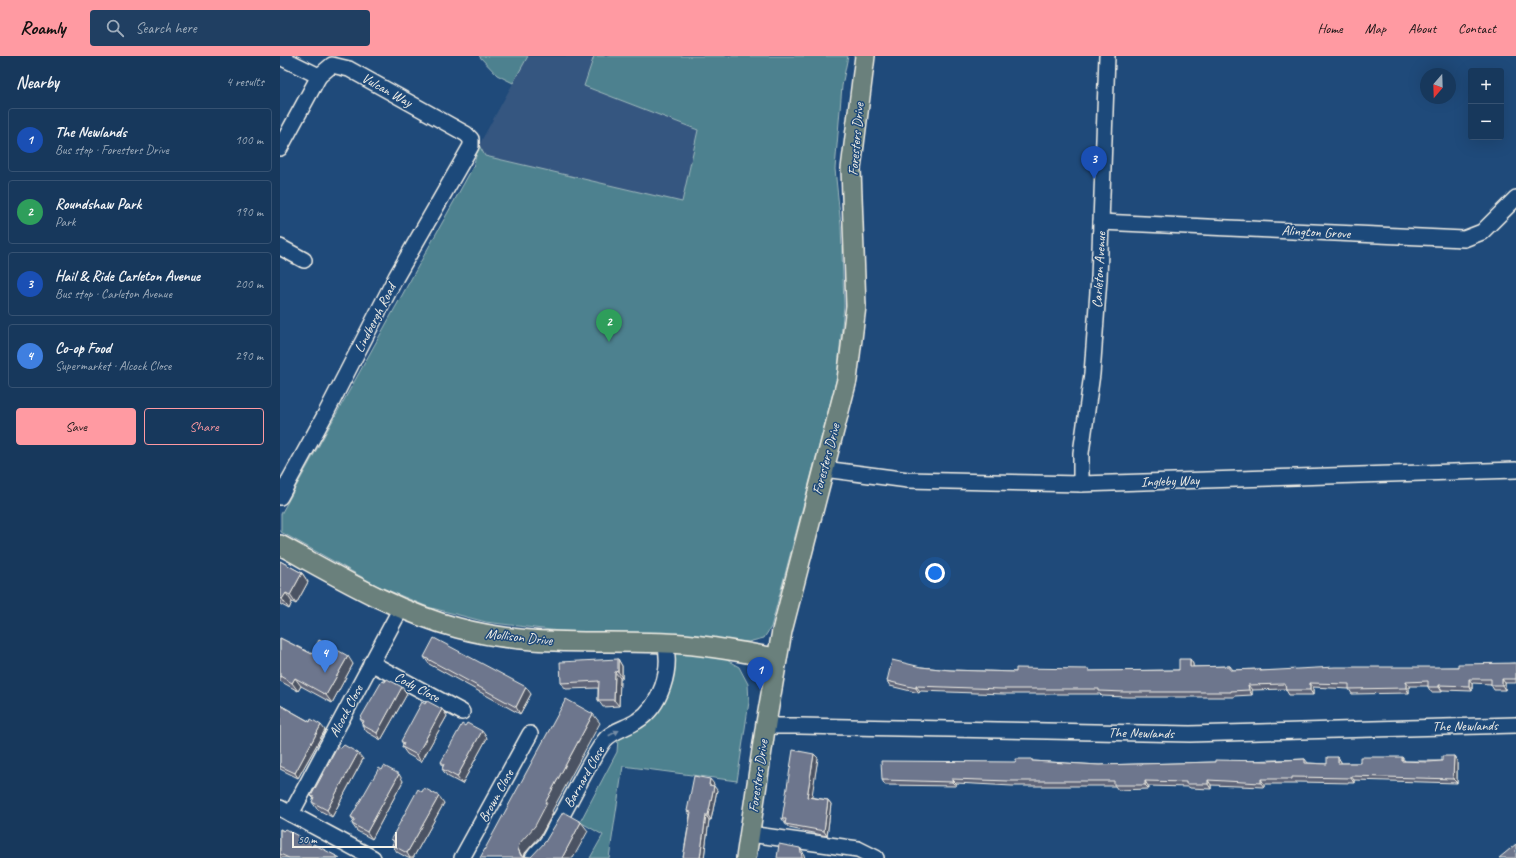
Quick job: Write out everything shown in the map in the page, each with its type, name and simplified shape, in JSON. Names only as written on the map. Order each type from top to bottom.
[{"type":"main road","name":"Foresters Drive","points":[[746,858],[766,723],[777,658],[791,591],[847,380],[856,306],[851,169],[865,56]]},
{"type":"main road","name":"Mollison Drive","points":[[280,545],[366,592],[400,608],[458,628],[528,641],[665,643],[714,647],[777,658]]},
{"type":"street","points":[[280,56],[318,76],[280,148]]},
{"type":"street","name":"Carleton Avenue","points":[[1081,484],[1081,453],[1092,374],[1101,222],[1107,56]]},
{"type":"street","name":"Vulcan Way","points":[[318,76],[332,65],[349,69],[466,134],[471,140]]},
{"type":"street","name":"Lindbergh Road","points":[[280,497],[325,415],[396,277],[471,146],[471,140]]},
{"type":"street","name":"Alington Grove","points":[[1101,222],[1464,238],[1474,236],[1486,230],[1516,198]]},
{"type":"street","points":[[280,247],[304,260]]},
{"type":"street","name":"Ingleby Way","points":[[824,469],[908,480],[1081,484],[1516,470]]},
{"type":"street","name":"Alcock Close","points":[[286,811],[371,663],[400,608]]},
{"type":"street","name":"Barnard Close","points":[[533,858],[536,852],[543,847],[557,824],[606,738],[637,721],[654,706],[661,691],[666,668],[667,650],[665,643]]},
{"type":"street","name":"Cody Close","points":[[371,663],[462,712]]},
{"type":"street","name":"The Newlands","points":[[766,723],[776,726],[1190,734],[1516,725]]},
{"type":"street","name":"Brown Close","points":[[462,858],[530,734]]},
{"type":"street","points":[[286,811],[373,858]]},
{"type":"street","points":[[750,834],[858,849],[876,858]]},
{"type":"shaded area","points":[[528,56],[594,56],[584,86],[698,130],[682,203],[485,156],[479,145]]},
{"type":"green space","points":[[479,56],[528,56],[513,83],[497,75]]},
{"type":"green space","points":[[594,56],[848,56],[842,86],[835,169],[841,226],[844,305],[837,378],[771,627],[764,638],[748,642],[683,634],[559,631],[486,622],[428,607],[378,586],[281,532],[281,514],[473,167],[479,145],[485,156],[682,202],[698,130],[584,86]]},
{"type":"green space","points":[[675,651],[725,659],[739,667],[748,684],[749,702],[737,781],[623,766],[609,858],[590,858],[603,835],[580,822],[617,752],[618,739],[634,731],[645,722],[660,704],[665,693]]},
{"type":"building","points":[[280,561],[302,573],[290,595],[286,593],[282,599],[280,598]]},
{"type":"building","points":[[280,638],[312,654],[319,640],[348,656],[326,695],[295,678],[292,683],[280,676]]},
{"type":"building","points":[[434,638],[526,687],[516,707],[424,657]]},
{"type":"building","points":[[618,659],[618,671],[615,672],[614,700],[598,700],[599,681],[561,683],[560,662]]},
{"type":"building","points":[[1179,659],[1190,659],[1190,667],[1230,666],[1230,670],[1260,669],[1260,671],[1335,667],[1458,667],[1458,664],[1516,663],[1516,679],[1502,679],[1502,685],[1491,685],[1491,679],[1469,679],[1469,686],[1439,685],[1439,687],[1428,687],[1428,681],[1406,682],[1406,688],[1349,689],[1349,684],[1310,683],[1310,690],[1286,690],[1285,684],[1248,685],[1249,690],[1231,692],[1124,692],[1099,691],[1099,689],[1001,689],[916,686],[916,688],[887,681],[892,660],[921,667],[950,670],[1016,672],[1016,668],[1089,669],[1089,671],[1179,670]]},
{"type":"building","points":[[387,679],[402,687],[377,733],[362,725],[364,721],[360,719],[382,681],[385,682]]},
{"type":"building","points":[[566,699],[593,714],[545,803],[547,803],[535,826],[519,844],[518,849],[521,856],[531,857],[545,842],[563,812],[581,822],[562,858],[480,858]]},
{"type":"building","points":[[427,701],[442,709],[417,755],[402,747],[404,743],[401,741],[422,702],[425,704]]},
{"type":"building","points":[[280,705],[310,722],[311,719],[321,725],[295,773],[280,766]]},
{"type":"building","points":[[467,723],[482,731],[457,777],[442,769],[444,764],[441,762],[462,724],[465,726]]},
{"type":"building","points":[[344,745],[358,753],[327,810],[312,802],[314,797],[311,796],[338,746],[341,748]]},
{"type":"building","points":[[793,750],[814,754],[807,797],[828,800],[824,831],[785,824],[786,819],[782,819]]},
{"type":"building","points":[[1442,756],[1454,756],[1453,779],[1351,776],[1351,778],[1292,777],[1292,779],[1261,779],[1261,783],[1208,780],[1208,784],[1186,784],[1186,782],[1145,781],[1145,785],[1114,785],[1114,781],[1009,781],[952,779],[952,782],[882,780],[881,761],[1016,762],[1016,759],[1032,759],[1032,761],[1099,765],[1215,762],[1215,760],[1267,761],[1305,759],[1305,763],[1327,764],[1327,757],[1338,757],[1338,763],[1360,763],[1360,757],[1402,757],[1402,761],[1428,762],[1442,761]]},
{"type":"building","points":[[384,766],[399,774],[367,832],[352,824],[355,819],[351,817],[379,768],[382,770]]},
{"type":"building","points":[[694,776],[710,779],[709,785],[714,786],[708,815],[706,815],[700,858],[683,858],[691,812],[687,811]]},
{"type":"building","points":[[424,788],[439,796],[407,853],[392,845],[394,841],[391,839],[418,789],[422,792]]},
{"type":"building","points":[[280,829],[283,831],[285,829],[340,858],[289,858],[280,854]]},
{"type":"building","points":[[779,844],[800,848],[802,858],[777,858]]},
{"type":"building","points":[[1516,844],[1516,858],[1499,858]]},
{"type":"place","name":"Hail & Ride Carleton Avenue","points":[[1094,179]]},
{"type":"place","name":"Roundshaw Park","points":[[609,342]]},
{"type":"place","name":"Co-op Food","points":[[325,673]]},
{"type":"place","name":"The Newlands","points":[[760,690]]}]
